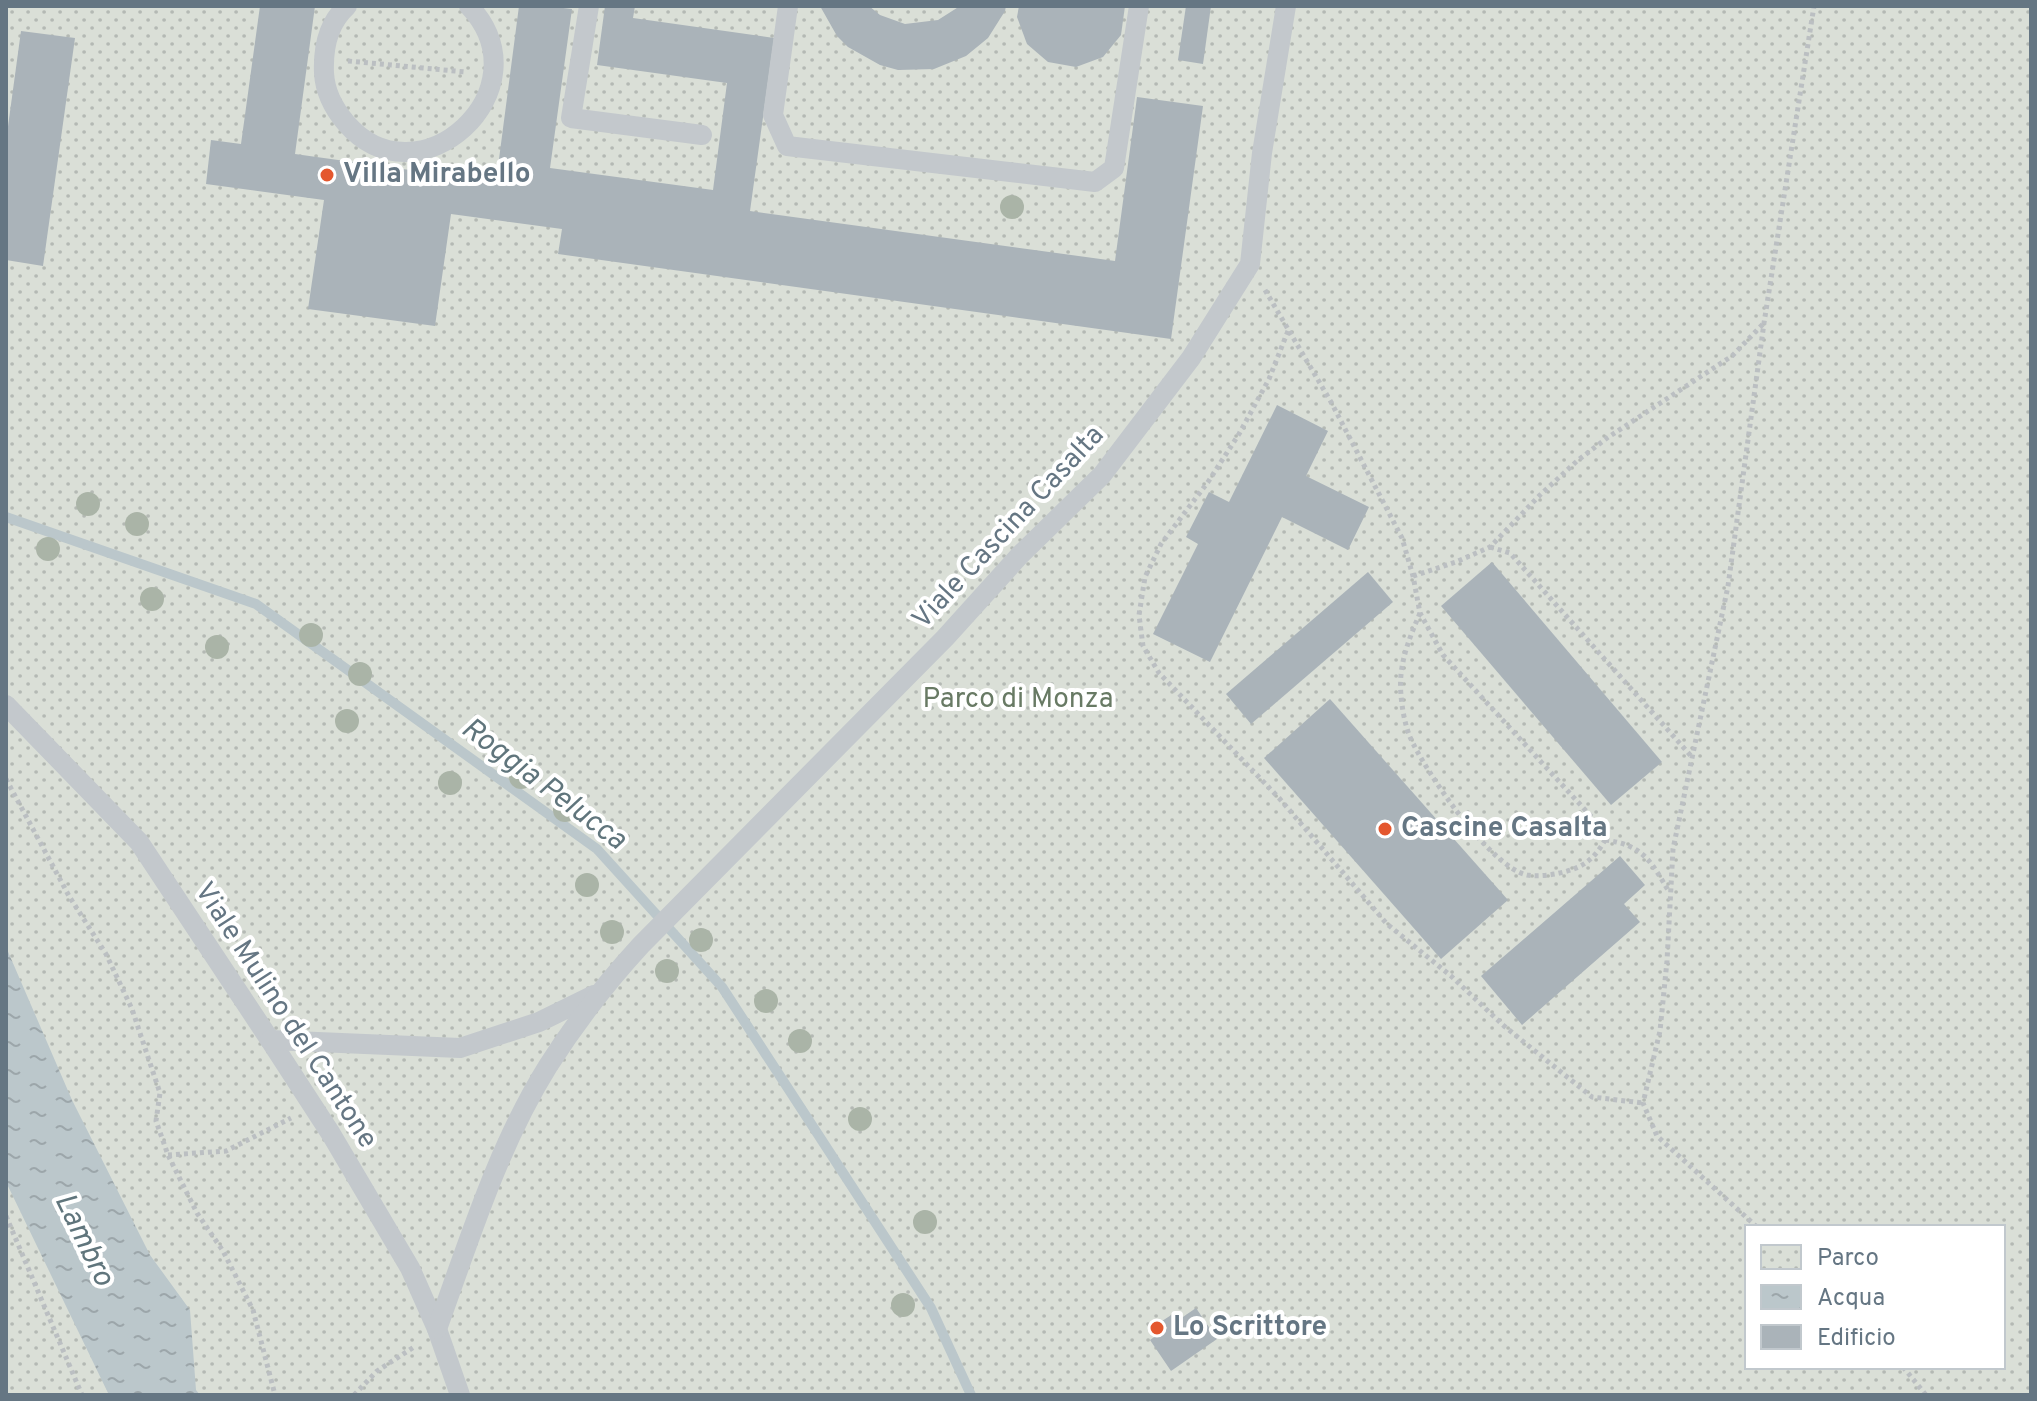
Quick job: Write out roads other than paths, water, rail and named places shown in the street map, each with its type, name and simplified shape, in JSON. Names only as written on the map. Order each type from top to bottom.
[{"type":"lane","points":[[347,6],[333,25],[326,42],[326,88],[338,113],[364,139],[400,151],[436,146],[453,138],[468,126],[488,95],[493,75],[491,44],[485,28],[469,6]]},
{"type":"lane","points":[[589,6],[571,118],[702,135]]},
{"type":"lane","points":[[788,6],[773,115],[787,146],[1095,182],[1114,168],[1139,6]]},
{"type":"lane","name":"Viale Cascina Casalta","points":[[437,1329],[471,1234],[511,1138],[547,1068],[598,993],[641,945],[945,638],[1020,555],[1102,475],[1191,358],[1250,264],[1262,153],[1286,6]]},
{"type":"lane","name":"Viale Mulino del Cantone","points":[[6,705],[139,842],[270,1040],[410,1268],[437,1329],[460,1395]]},
{"type":"lane","name":"Viale Cascina Casalta","points":[[270,1040],[460,1048],[539,1022],[598,993]]},
{"type":"water","name":"Lambro","points":[[6,947],[72,1100],[150,1255],[190,1310],[196,1390],[200,1395],[109,1395],[6,1182]]},
{"type":"waterway","name":"Roggia Pelucca","points":[[6,517],[256,604],[597,849],[722,987],[931,1308],[971,1395]]},
{"type":"place","name":"Villa Mirabello","points":[[327,175]]},
{"type":"place","name":"Cascine Casalta","points":[[1385,829]]},
{"type":"place","name":"Lo Scrittore","points":[[1157,1328]]},
{"type":"park label","name":"Parco di Monza","points":[[1018,700]]}]
